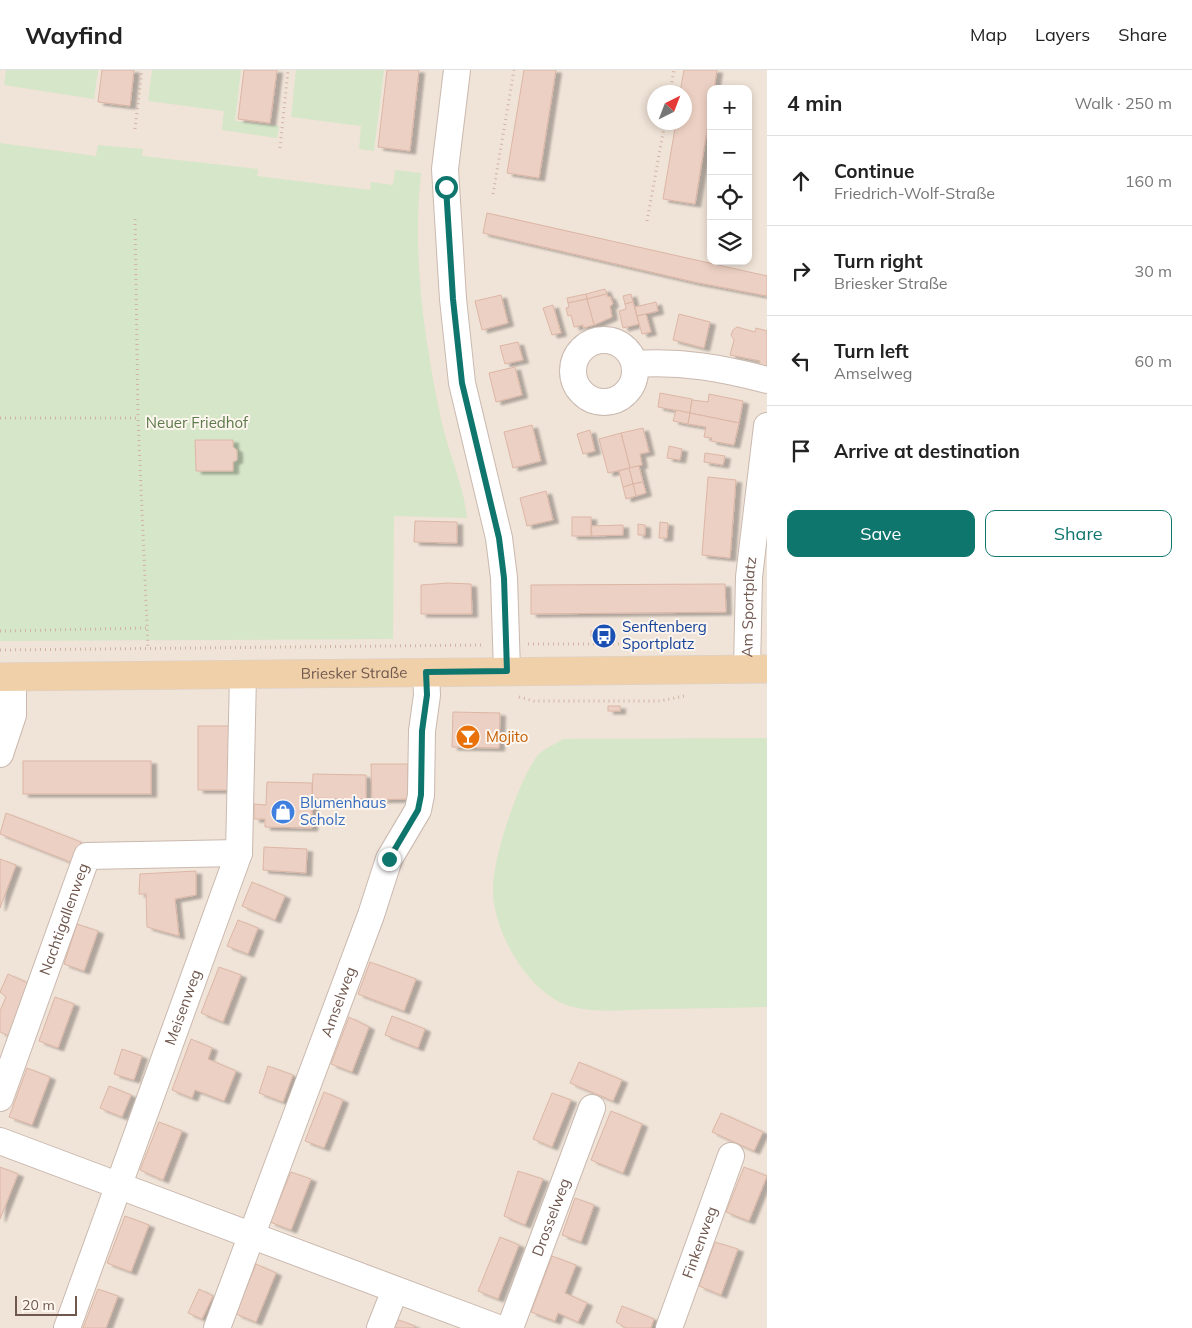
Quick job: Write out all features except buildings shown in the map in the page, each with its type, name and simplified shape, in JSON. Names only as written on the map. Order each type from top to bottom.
[{"type":"main road","name":"Briesker Straße","points":[[6,677],[757,669]]},
{"type":"street","points":[[457,70],[445,169],[453,299],[462,383],[499,538],[504,578],[507,671]]},
{"type":"street","points":[[635,364],[671,362],[729,370],[767,380]]},
{"type":"street","name":"Am Sportplatz","points":[[757,669],[749,577],[767,426]]},
{"type":"street","name":"Amselweg","points":[[217,1328],[371,915],[389,859],[418,810],[421,795],[422,727],[427,695],[426,672]]},
{"type":"street","name":"Meisenweg","points":[[67,1328],[239,853],[244,675]]},
{"type":"street","points":[[0,754],[13,715],[6,677]]},
{"type":"street","name":"Nachtigallenweg","points":[[0,1098],[87,856],[239,853]]},
{"type":"street","name":"Drosselweg","points":[[510,1328],[592,1108]]},
{"type":"street","points":[[0,1141],[251,1237],[498,1328]]},
{"type":"street","name":"Finkenweg","points":[[669,1328],[731,1156]]},
{"type":"street","points":[[380,1328],[395,1290]]},
{"type":"path","points":[[135,129],[142,70]]},
{"type":"path","points":[[280,148],[288,70]]},
{"type":"path","points":[[494,194],[514,70]]},
{"type":"path","points":[[671,85],[674,70]]},
{"type":"path","points":[[647,221],[663,130]]},
{"type":"path","points":[[134,219],[138,418],[148,648]]},
{"type":"path","points":[[0,418],[138,418]]},
{"type":"path","points":[[0,631],[147,628]]},
{"type":"path","points":[[0,650],[651,644]]},
{"type":"shaded area","points":[[0,70],[767,70],[767,1328],[0,1328]]},
{"type":"green space","points":[[6,70],[98,70],[94,99],[4,85]]},
{"type":"green space","points":[[152,70],[241,70],[235,121],[279,126],[277,138],[222,130],[224,111],[148,101]]},
{"type":"green space","points":[[296,70],[384,70],[374,151],[359,149],[361,126],[291,117]]},
{"type":"green space","name":"Neuer Friedhof","points":[[0,143],[96,156],[98,145],[143,149],[142,156],[258,169],[257,176],[370,190],[371,182],[393,185],[395,170],[421,173],[418,235],[419,266],[429,358],[441,419],[463,494],[467,518],[394,516],[393,639],[0,641]]},
{"type":"green space","points":[[767,738],[767,1007],[584,1009],[564,1004],[536,985],[513,954],[504,937],[494,902],[493,886],[494,872],[509,818],[523,781],[538,755],[543,750],[563,739]]},
{"type":"place","name":"Senftenberg Sportplatz","points":[[604,636]]},
{"type":"place","name":"Mojito","points":[[468,737]]},
{"type":"place","name":"Blumenhaus Scholz","points":[[283,812]]},
{"type":"route","points":[[389,859],[418,810],[421,795],[422,731],[427,695],[426,672],[507,671],[504,578],[499,538],[462,383],[453,299],[446,187]]}]
